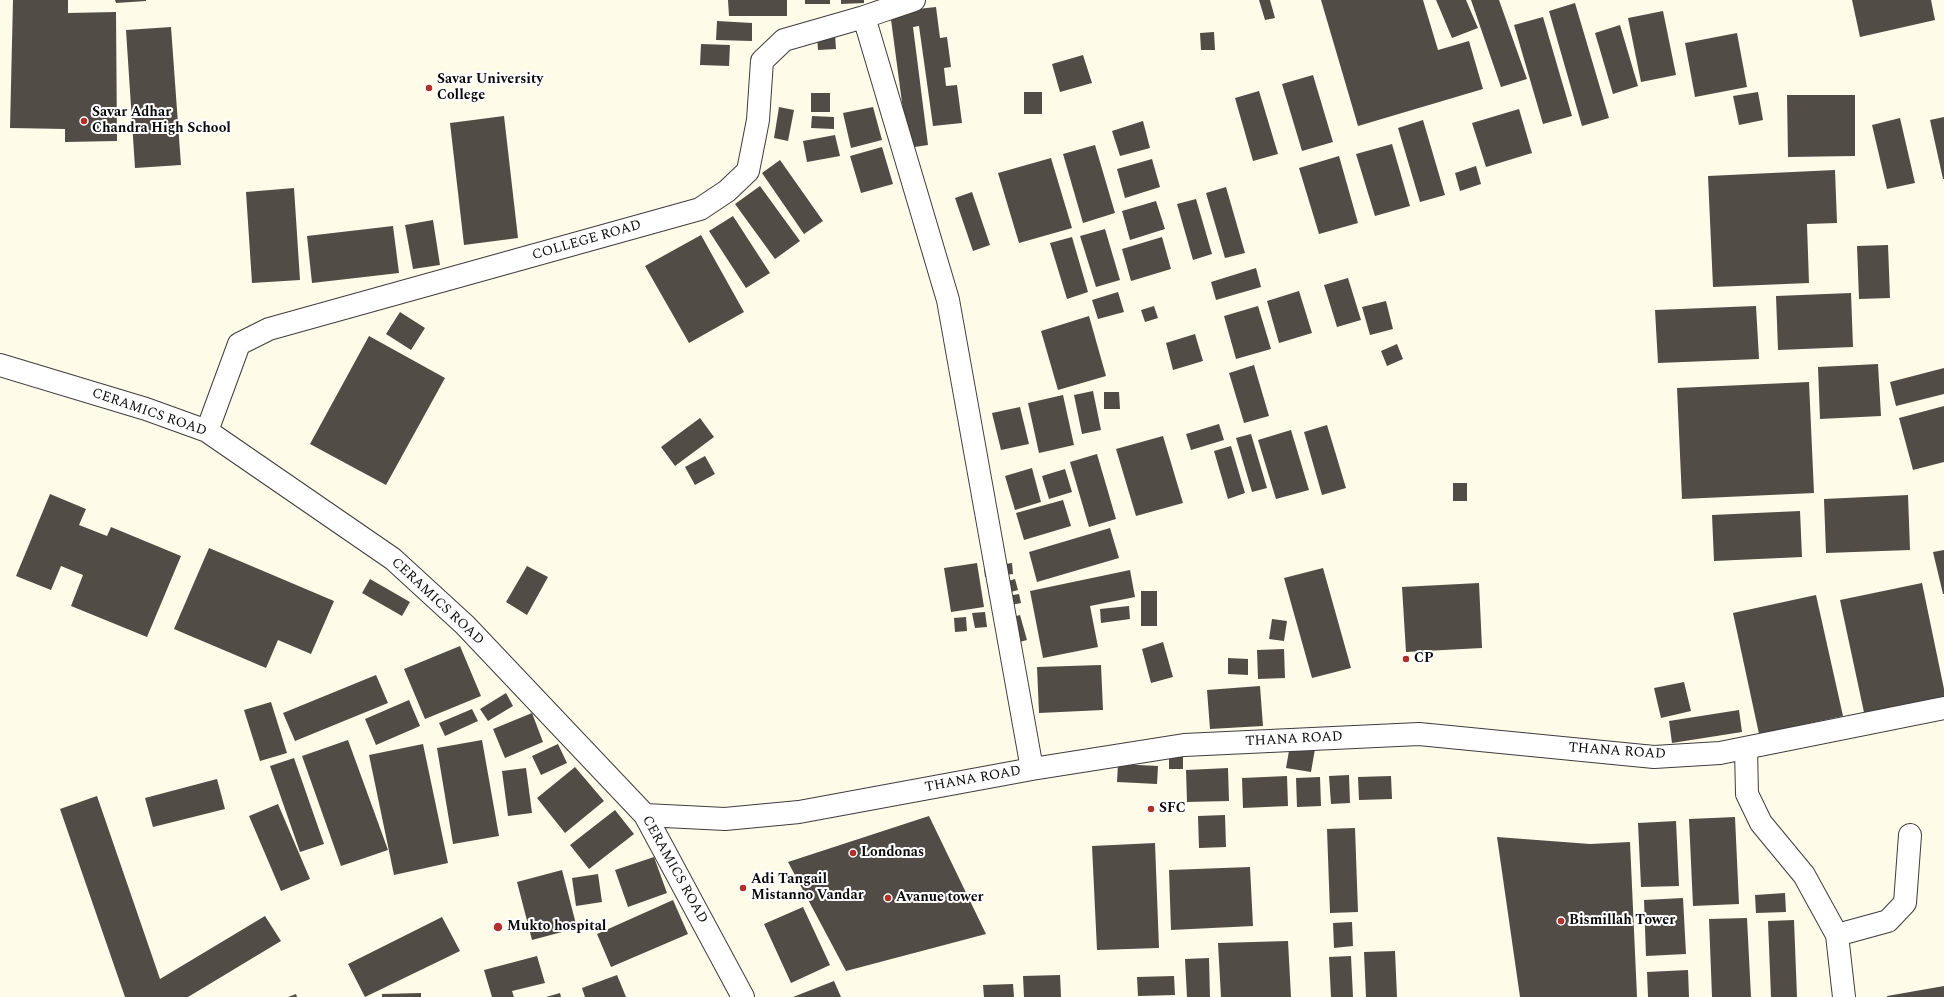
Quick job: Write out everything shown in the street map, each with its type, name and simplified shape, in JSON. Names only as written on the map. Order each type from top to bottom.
[{"type":"street","name":"COLLEGE ROAD","points":[[207,431],[239,344],[269,329],[700,209],[727,191],[748,172],[758,120],[762,61],[784,40],[864,17],[914,0]]},
{"type":"street","points":[[864,17],[948,300],[1032,769]]},
{"type":"street","name":"CERAMICS ROAD","points":[[0,365],[146,409],[207,431],[392,559],[465,625],[645,815],[743,997]]},
{"type":"street","name":"THANA ROAD","points":[[645,815],[725,819],[799,812],[1032,769],[1184,745],[1418,734],[1654,757],[1720,753],[1944,708]]},
{"type":"street","points":[[1746,749],[1747,794],[1760,822],[1804,875],[1837,935],[1844,997]]},
{"type":"street","points":[[1837,935],[1888,922],[1905,903],[1910,835]]},
{"type":"building","points":[[13,0],[68,0],[68,13],[116,12],[117,141],[65,142],[65,129],[10,128]]},
{"type":"building","points":[[115,0],[146,0],[146,1],[116,3]]},
{"type":"building","points":[[728,0],[787,0],[787,16],[729,16]]},
{"type":"building","points":[[805,0],[830,0],[830,4],[805,4]]},
{"type":"building","points":[[841,0],[864,0],[864,3],[841,4]]},
{"type":"building","points":[[1259,0],[1270,0],[1275,18],[1265,20]]},
{"type":"building","points":[[1321,0],[1423,0],[1438,50],[1469,41],[1483,89],[1358,126]]},
{"type":"building","points":[[1436,0],[1466,0],[1478,28],[1452,38]]},
{"type":"building","points":[[1471,0],[1499,0],[1527,79],[1501,87]]},
{"type":"building","points":[[1852,0],[1931,0],[1935,20],[1860,37]]},
{"type":"building","points":[[1575,3],[1609,118],[1582,126],[1549,11]]},
{"type":"building","points":[[936,7],[940,38],[947,37],[951,67],[944,68],[946,86],[957,85],[962,123],[933,126],[919,26],[913,27],[928,145],[908,148],[890,12]]},
{"type":"building","points":[[1663,11],[1676,75],[1641,82],[1628,18]]},
{"type":"building","points":[[1543,17],[1572,116],[1543,124],[1514,25]]},
{"type":"building","points":[[717,21],[752,23],[752,41],[716,40]]},
{"type":"building","points":[[1620,25],[1638,86],[1613,94],[1595,33]]},
{"type":"building","points":[[171,27],[181,165],[135,168],[126,30]]},
{"type":"building","points":[[1214,32],[1215,50],[1201,50],[1200,33]]},
{"type":"building","points":[[1737,33],[1747,87],[1695,97],[1685,43]]},
{"type":"building","points":[[835,34],[836,49],[818,50],[817,36]]},
{"type":"building","points":[[701,44],[730,45],[729,66],[700,65]]},
{"type":"building","points":[[1083,55],[1092,83],[1060,92],[1052,64]]},
{"type":"building","points":[[1313,75],[1333,142],[1302,151],[1282,84]]},
{"type":"building","points":[[1259,91],[1278,154],[1253,161],[1235,98]]},
{"type":"building","points":[[1024,92],[1042,92],[1042,114],[1024,114]]},
{"type":"building","points":[[1758,92],[1763,120],[1739,125],[1733,96]]},
{"type":"building","points":[[811,93],[830,93],[830,112],[811,112]]},
{"type":"building","points":[[1787,95],[1855,95],[1855,156],[1788,157]]},
{"type":"building","points":[[779,107],[794,110],[788,141],[774,138]]},
{"type":"building","points":[[873,107],[882,140],[851,148],[843,113]]},
{"type":"building","points":[[1519,109],[1532,153],[1486,167],[1472,123]]},
{"type":"building","points":[[504,116],[518,238],[464,245],[450,123]]},
{"type":"building","points":[[812,116],[834,117],[834,129],[811,128]]},
{"type":"building","points":[[1944,117],[1944,179],[1943,179],[1930,120]]},
{"type":"building","points":[[1900,118],[1915,183],[1887,189],[1872,125]]},
{"type":"building","points":[[1423,120],[1445,195],[1420,202],[1398,128]]},
{"type":"building","points":[[1143,121],[1150,148],[1120,156],[1112,131]]},
{"type":"building","points":[[835,135],[840,156],[807,162],[803,141]]},
{"type":"building","points":[[1392,144],[1410,206],[1375,216],[1356,154]]},
{"type":"building","points":[[1095,145],[1115,213],[1083,223],[1063,154]]},
{"type":"building","points":[[882,147],[893,184],[861,193],[850,156]]},
{"type":"building","points":[[1339,156],[1358,223],[1319,234],[1299,168]]},
{"type":"building","points":[[1051,158],[1072,228],[1019,243],[998,173]]},
{"type":"building","points":[[1152,159],[1160,187],[1125,198],[1117,169]]},
{"type":"building","points":[[780,160],[823,221],[804,234],[762,173]]},
{"type":"building","points":[[1476,166],[1481,184],[1460,191],[1455,173]]},
{"type":"building","points":[[1835,170],[1837,223],[1807,224],[1809,283],[1713,287],[1708,176]]},
{"type":"building","points":[[760,186],[800,241],[775,259],[735,204]]},
{"type":"building","points":[[1226,187],[1245,253],[1225,258],[1206,193]]},
{"type":"building","points":[[294,188],[300,280],[252,283],[246,192]]},
{"type":"building","points":[[972,192],[990,245],[973,251],[955,198]]},
{"type":"building","points":[[1196,199],[1212,254],[1193,260],[1177,204]]},
{"type":"building","points":[[1156,201],[1165,229],[1130,240],[1122,211]]},
{"type":"building","points":[[733,216],[770,273],[746,288],[709,231]]},
{"type":"building","points":[[433,220],[440,265],[413,269],[405,225]]},
{"type":"building","points":[[393,226],[399,273],[312,283],[307,236]]},
{"type":"building","points":[[1105,229],[1120,280],[1096,287],[1080,236]]},
{"type":"building","points":[[701,235],[744,312],[689,343],[645,266]]},
{"type":"building","points":[[1072,237],[1088,292],[1067,299],[1050,243]]},
{"type":"building","points":[[1162,237],[1171,269],[1131,281],[1122,249]]},
{"type":"building","points":[[1888,245],[1890,298],[1859,299],[1857,246]]},
{"type":"building","points":[[1256,268],[1261,287],[1216,300],[1211,282]]},
{"type":"building","points":[[1348,278],[1361,320],[1337,327],[1324,285]]},
{"type":"building","points":[[1299,291],[1312,333],[1279,343],[1267,301]]},
{"type":"building","points":[[1118,292],[1124,312],[1098,319],[1092,300]]},
{"type":"building","points":[[1851,293],[1853,347],[1778,350],[1776,296]]},
{"type":"building","points":[[1386,301],[1393,329],[1370,335],[1362,307]]},
{"type":"building","points":[[1154,306],[1158,318],[1145,322],[1141,310]]},
{"type":"building","points":[[1258,306],[1271,349],[1236,359],[1224,316]]},
{"type":"building","points":[[1756,306],[1759,359],[1658,363],[1655,310]]},
{"type":"building","points":[[400,312],[425,328],[411,350],[386,334]]},
{"type":"building","points":[[1089,316],[1106,376],[1058,390],[1041,331]]},
{"type":"building","points":[[1195,334],[1203,361],[1173,370],[1166,343]]},
{"type":"building","points":[[369,336],[445,378],[386,485],[310,444]]},
{"type":"building","points":[[1397,344],[1403,359],[1387,366],[1381,351]]},
{"type":"building","points":[[1878,364],[1881,416],[1820,419],[1818,367]]},
{"type":"building","points":[[1254,365],[1269,416],[1244,423],[1229,373]]},
{"type":"building","points":[[1944,368],[1944,394],[1896,406],[1890,382]]},
{"type":"building","points":[[1809,382],[1814,493],[1682,499],[1677,388]]},
{"type":"building","points":[[1093,391],[1101,430],[1082,434],[1074,395]]},
{"type":"building","points":[[1104,392],[1119,392],[1120,409],[1104,409]]},
{"type":"building","points":[[1063,395],[1074,445],[1039,453],[1028,403]]},
{"type":"building","points":[[1944,406],[1944,462],[1913,470],[1899,418]]},
{"type":"building","points":[[1020,407],[1029,444],[1001,450],[992,413]]},
{"type":"building","points":[[700,418],[714,437],[675,466],[661,447]]},
{"type":"building","points":[[1219,424],[1224,440],[1191,450],[1186,434]]},
{"type":"building","points":[[1327,425],[1346,488],[1322,495],[1304,432]]},
{"type":"building","points":[[1291,430],[1309,490],[1276,499],[1258,440]]},
{"type":"building","points":[[1251,434],[1267,488],[1252,492],[1236,438]]},
{"type":"building","points":[[1163,436],[1183,503],[1136,516],[1116,449]]},
{"type":"building","points":[[1231,446],[1245,493],[1228,499],[1214,451]]},
{"type":"building","points":[[1097,454],[1116,519],[1089,527],[1070,462]]},
{"type":"building","points":[[705,456],[715,474],[695,485],[685,467]]},
{"type":"building","points":[[1032,468],[1041,502],[1015,510],[1005,476]]},
{"type":"building","points":[[1065,469],[1072,492],[1049,499],[1042,476]]},
{"type":"building","points":[[1453,483],[1467,483],[1467,501],[1453,501]]},
{"type":"building","points":[[50,494],[86,509],[79,525],[107,536],[111,527],[181,556],[147,637],[71,606],[83,575],[61,566],[51,590],[16,576]]},
{"type":"building","points":[[1908,495],[1910,550],[1826,553],[1824,499]]},
{"type":"building","points":[[1063,500],[1071,526],[1024,540],[1016,513]]},
{"type":"building","points":[[1800,511],[1802,557],[1714,561],[1712,515]]},
{"type":"building","points":[[1110,528],[1119,558],[1037,582],[1029,552]]},
{"type":"building","points":[[209,548],[334,601],[311,654],[278,640],[266,668],[174,629]]},
{"type":"building","points":[[1944,550],[1944,594],[1943,594],[1933,552]]},
{"type":"building","points":[[977,563],[984,607],[951,612],[944,568]]},
{"type":"building","points":[[1012,563],[1013,574],[985,577],[984,567]]},
{"type":"building","points":[[527,566],[548,577],[527,615],[506,602]]},
{"type":"building","points":[[1323,568],[1351,668],[1312,678],[1284,578]]},
{"type":"building","points":[[1130,570],[1135,597],[1090,606],[1098,647],[1043,658],[1030,591]]},
{"type":"building","points":[[370,579],[410,602],[402,616],[362,593]]},
{"type":"building","points":[[1015,579],[1018,590],[1011,592],[1008,581]]},
{"type":"building","points":[[1479,583],[1482,648],[1406,652],[1402,587]]},
{"type":"building","points":[[1922,583],[1944,689],[1944,701],[1865,717],[1840,600]]},
{"type":"building","points":[[1141,591],[1157,591],[1157,626],[1141,626]]},
{"type":"building","points":[[1019,594],[1021,603],[996,608],[995,598]]},
{"type":"building","points":[[1816,595],[1843,716],[1759,734],[1733,613]]},
{"type":"building","points":[[1129,606],[1130,619],[1101,623],[1100,609]]},
{"type":"building","points":[[985,612],[987,627],[975,628],[972,613]]},
{"type":"building","points":[[1020,615],[1027,640],[1005,646],[998,621]]},
{"type":"building","points":[[966,617],[967,631],[955,632],[954,618]]},
{"type":"building","points":[[1272,619],[1287,621],[1284,641],[1269,639]]},
{"type":"building","points":[[1163,642],[1173,677],[1151,683],[1142,649]]},
{"type":"building","points":[[460,646],[481,696],[425,719],[404,669]]},
{"type":"building","points":[[1284,649],[1285,678],[1258,679],[1257,650]]},
{"type":"building","points":[[1228,658],[1248,659],[1248,675],[1228,674]]},
{"type":"building","points":[[1101,665],[1103,710],[1039,713],[1037,667]]},
{"type":"building","points":[[376,675],[388,703],[295,741],[283,713]]},
{"type":"building","points":[[1684,682],[1691,711],[1661,718],[1654,688]]},
{"type":"building","points":[[1260,686],[1263,726],[1210,729],[1207,690]]},
{"type":"building","points":[[506,693],[513,706],[488,721],[480,709]]},
{"type":"building","points":[[409,700],[420,726],[376,745],[365,719]]},
{"type":"building","points":[[271,702],[287,753],[260,761],[244,710]]},
{"type":"building","points":[[472,709],[478,721],[445,736],[439,723]]},
{"type":"building","points":[[1739,710],[1742,732],[1672,743],[1669,721]]},
{"type":"building","points":[[532,713],[543,742],[505,758],[493,729]]},
{"type":"building","points":[[348,740],[388,850],[341,866],[302,756]]},
{"type":"building","points":[[482,740],[499,836],[453,844],[437,748]]},
{"type":"building","points":[[423,744],[448,863],[394,875],[369,755]]},
{"type":"building","points":[[558,744],[567,763],[541,775],[532,756]]},
{"type":"building","points":[[1290,745],[1315,749],[1311,772],[1286,768]]},
{"type":"building","points":[[1169,757],[1183,757],[1183,769],[1169,769]]},
{"type":"building","points":[[294,758],[324,844],[300,852],[270,766]]},
{"type":"building","points":[[1118,764],[1158,766],[1157,784],[1117,782]]},
{"type":"building","points":[[575,767],[604,801],[565,833],[537,798]]},
{"type":"building","points":[[526,768],[532,813],[508,816],[502,771]]},
{"type":"building","points":[[1228,768],[1229,801],[1187,802],[1186,770]]},
{"type":"building","points":[[1349,775],[1350,803],[1331,804],[1329,776]]},
{"type":"building","points":[[1287,776],[1288,806],[1243,808],[1242,778]]},
{"type":"building","points":[[1391,776],[1392,799],[1359,800],[1358,777]]},
{"type":"building","points":[[1320,777],[1321,806],[1297,807],[1296,778]]},
{"type":"building","points":[[217,779],[225,809],[153,827],[145,798]]},
{"type":"building","points":[[97,796],[160,979],[265,916],[281,941],[188,997],[125,997],[60,809]]},
{"type":"building","points":[[278,804],[310,879],[281,891],[249,816]]},
{"type":"building","points":[[615,810],[634,834],[589,869],[570,845]]},
{"type":"building","points":[[1225,815],[1226,847],[1199,848],[1198,816]]},
{"type":"building","name":"Avanue tower","points":[[929,816],[986,934],[846,971],[788,862]]},
{"type":"building","points":[[1735,817],[1739,904],[1693,906],[1689,819]]},
{"type":"building","points":[[1676,821],[1679,886],[1641,887],[1638,823]]},
{"type":"building","points":[[1355,828],[1358,912],[1330,913],[1327,829]]},
{"type":"building","name":"Bismillah Tower","points":[[1497,837],[1590,844],[1630,842],[1637,997],[1520,997]]},
{"type":"building","points":[[1155,843],[1159,948],[1097,950],[1092,846]]},
{"type":"building","points":[[654,857],[667,893],[628,907],[615,870]]},
{"type":"building","points":[[1250,867],[1253,926],[1171,930],[1169,870]]},
{"type":"building","points":[[562,870],[577,928],[532,940],[517,882]]},
{"type":"building","points":[[598,874],[602,902],[576,906],[572,878]]},
{"type":"building","points":[[1785,893],[1786,912],[1756,913],[1755,895]]},
{"type":"building","points":[[1683,898],[1686,954],[1646,956],[1644,900]]},
{"type":"building","points":[[673,900],[688,934],[611,967],[597,934]]},
{"type":"building","points":[[803,907],[830,965],[791,983],[764,924]]},
{"type":"building","points":[[442,917],[460,951],[365,997],[348,964]]},
{"type":"building","points":[[1747,918],[1751,997],[1712,997],[1709,919]]},
{"type":"building","points":[[1794,920],[1797,997],[1771,997],[1768,921]]},
{"type":"building","points":[[1352,922],[1353,946],[1334,948],[1333,923]]},
{"type":"building","points":[[1288,941],[1291,997],[1221,997],[1218,943]]},
{"type":"building","points":[[1395,951],[1397,997],[1366,997],[1364,952]]},
{"type":"building","points":[[537,956],[545,983],[512,991],[514,997],[492,997],[484,970]]},
{"type":"building","points":[[1351,956],[1353,997],[1331,997],[1329,957]]},
{"type":"building","points":[[1209,958],[1210,997],[1187,997],[1185,959]]},
{"type":"building","points":[[1688,970],[1689,997],[1648,997],[1647,972]]},
{"type":"building","points":[[617,975],[626,997],[585,997],[582,988]]},
{"type":"building","points":[[1060,975],[1061,997],[1024,997],[1023,976]]},
{"type":"building","points":[[1174,976],[1175,995],[1138,996],[1137,977]]},
{"type":"building","points":[[834,981],[841,997],[793,997]]},
{"type":"building","points":[[1013,984],[1014,997],[984,997],[983,985]]},
{"type":"building","points":[[1944,986],[1944,997],[1887,997],[1887,996]]},
{"type":"building","points":[[421,993],[421,997],[382,997],[382,994]]},
{"type":"building","points":[[560,993],[561,997],[546,997]]},
{"type":"building","points":[[296,994],[297,997],[288,997]]},
{"type":"place","name":"Savar University College","points":[[429,88]]},
{"type":"place","name":"Savar Adhar Chandra High School","points":[[84,121]]},
{"type":"place","name":"CP","points":[[1406,659]]},
{"type":"place","name":"SFC","points":[[1151,809]]},
{"type":"place","name":"Londonas","points":[[853,853]]},
{"type":"place","name":"Adi Tangail Mistanno Vandar","points":[[743,888]]},
{"type":"place","name":"Avanue tower","points":[[888,898]]},
{"type":"place","name":"Bismillah Tower","points":[[1561,921]]},
{"type":"place","name":"Mukto hospital","points":[[498,927]]}]
